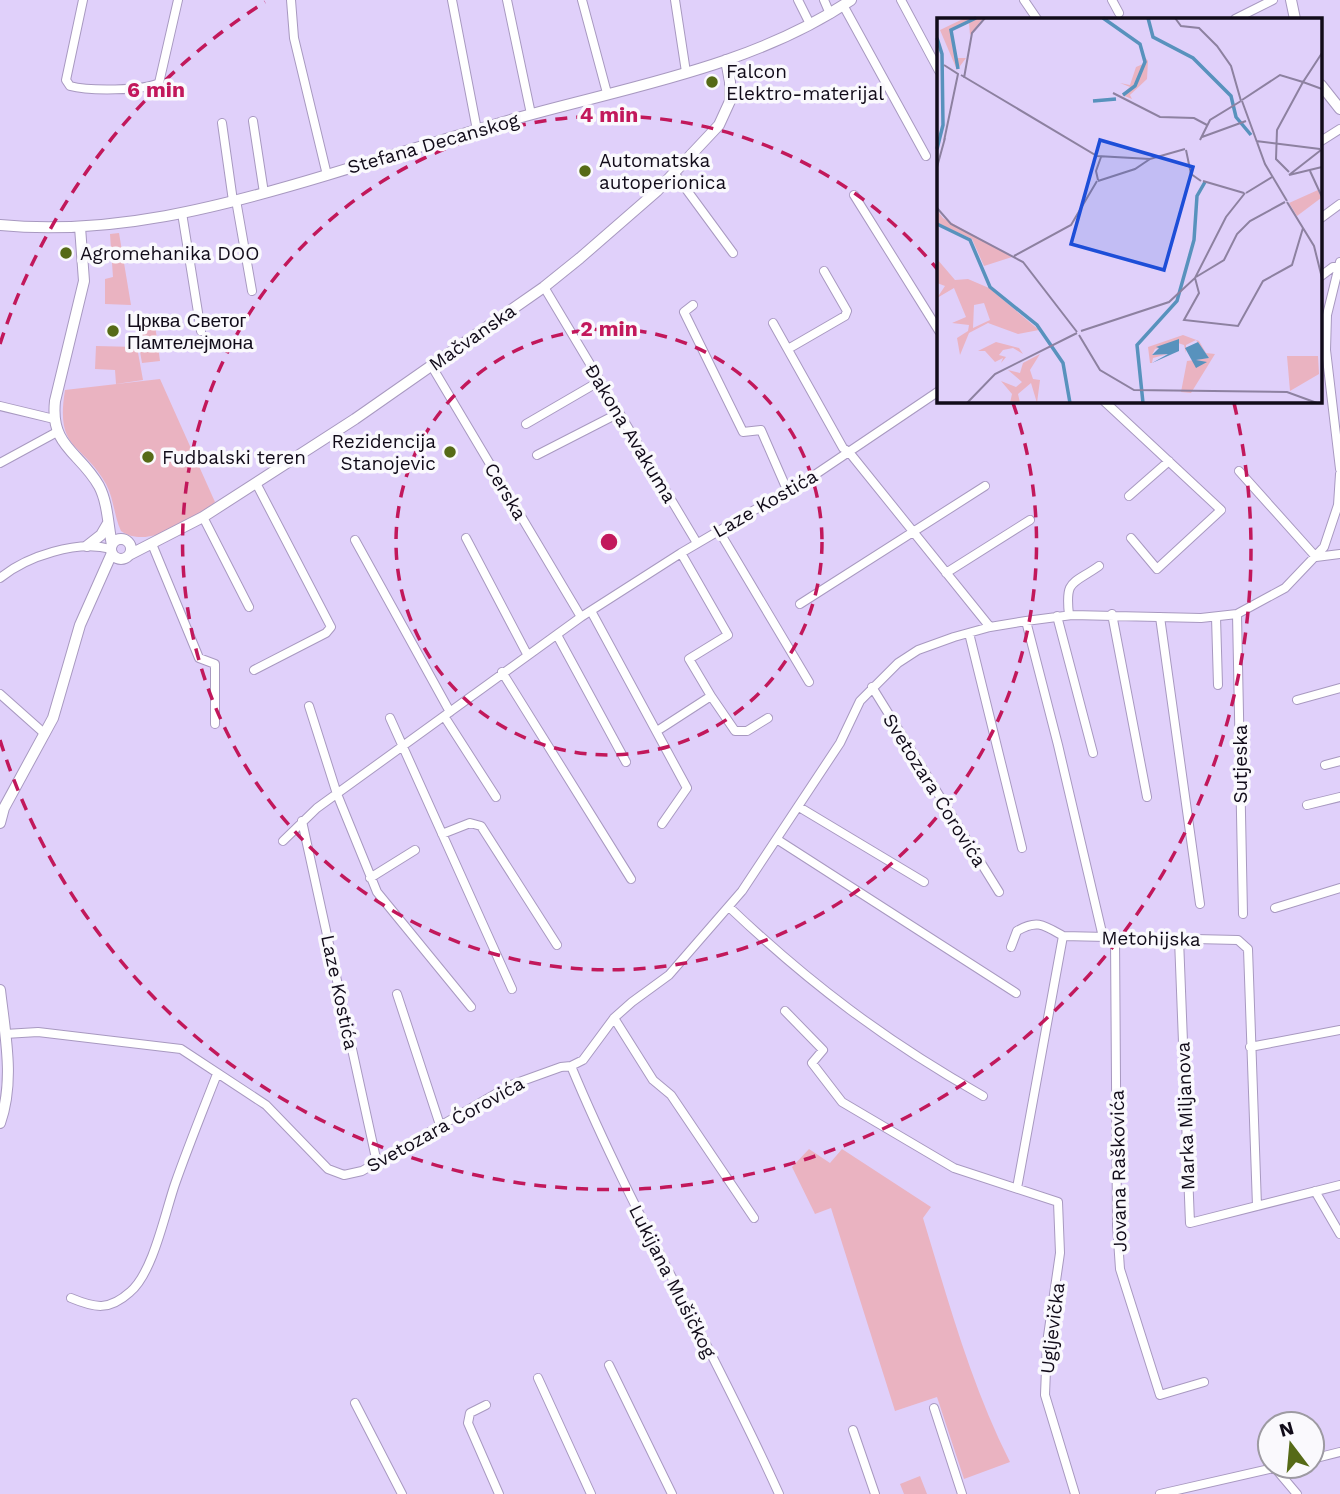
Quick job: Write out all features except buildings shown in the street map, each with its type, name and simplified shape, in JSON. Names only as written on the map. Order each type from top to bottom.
[{"type":"street","points":[[83,0],[66,80],[70,86],[76,88],[159,83],[178,0]]},
{"type":"street","points":[[290,0],[294,38],[327,175]]},
{"type":"street","points":[[452,0],[477,130]]},
{"type":"street","points":[[507,0],[531,114]]},
{"type":"street","points":[[582,0],[607,93]]},
{"type":"street","points":[[675,0],[686,72]]},
{"type":"street","points":[[799,0],[810,24]]},
{"type":"street","points":[[824,0],[830,14]]},
{"type":"street","points":[[901,0],[937,67]]},
{"type":"street","points":[[1024,0],[1036,18]]},
{"type":"street","points":[[1112,0],[1119,13]]},
{"type":"street","points":[[1237,18],[1273,0]]},
{"type":"street","points":[[1291,0],[1295,18]]},
{"type":"street","points":[[847,3],[926,156]]},
{"type":"street","name":"Stefana Decanskog","points":[[0,225],[80,227],[134,222],[264,193],[726,60],[810,24],[847,3]]},
{"type":"street","name":"Mačvanska","points":[[126,557],[203,517],[355,419],[544,287],[580,258],[675,174],[724,117],[730,91],[726,60]]},
{"type":"street","points":[[1322,86],[1340,109]]},
{"type":"street","points":[[253,121],[264,193]]},
{"type":"street","points":[[222,123],[252,291]]},
{"type":"street","points":[[1322,140],[1340,129]]},
{"type":"street","points":[[675,174],[733,253]]},
{"type":"street","points":[[854,195],[937,328]]},
{"type":"street","points":[[1322,217],[1340,204]]},
{"type":"street","points":[[182,213],[201,331]]},
{"type":"street","points":[[80,227],[84,281],[55,401],[54,419],[57,432],[65,446],[98,484],[107,518],[114,532],[118,558],[126,557]]},
{"type":"street","name":"Svetozara Ćorovića","points":[[1322,275],[1339,264]]},
{"type":"street","name":"Svetozara Ćorovića","points":[[5,1034],[38,1032],[165,1046],[188,1053],[278,1115],[328,1169],[344,1175],[377,1163],[511,1085],[571,1066],[588,1055],[614,1018],[669,975],[729,907],[778,840],[840,743],[860,701],[898,663],[918,650],[990,627],[1069,615],[1216,617],[1237,614],[1285,589],[1324,547],[1338,505],[1340,472],[1326,360],[1327,315],[1336,292],[1339,264]]},
{"type":"street","points":[[788,349],[845,316],[847,312],[824,271]]},
{"type":"street","name":"Đakona Avakuma","points":[[544,287],[697,543]]},
{"type":"street","points":[[1322,306],[1330,302]]},
{"type":"street","points":[[693,305],[684,312],[744,432],[761,430],[788,492]]},
{"type":"street","points":[[774,323],[838,441],[990,627]]},
{"type":"street","name":"Cerska","points":[[431,365],[581,617]]},
{"type":"street","points":[[526,424],[600,381]]},
{"type":"street","name":"Laze Kostića","points":[[283,841],[302,821],[337,794],[527,654],[697,543],[788,492],[937,392]]},
{"type":"street","points":[[1105,402],[1221,510],[1157,569],[1131,538]]},
{"type":"street","points":[[0,406],[54,419]]},
{"type":"street","points":[[537,455],[619,413]]},
{"type":"street","points":[[0,463],[57,432]]},
{"type":"street","points":[[1129,496],[1169,461]]},
{"type":"street","points":[[1239,471],[1315,557],[1340,554]]},
{"type":"street","points":[[254,670],[326,633],[331,627],[256,483]]},
{"type":"street","points":[[800,604],[985,486]]},
{"type":"street","points":[[203,517],[249,607]]},
{"type":"street","points":[[88,546],[101,536],[107,518]]},
{"type":"street","points":[[946,573],[1030,520]]},
{"type":"street","points":[[719,531],[809,682]]},
{"type":"street","points":[[466,538],[527,654]]},
{"type":"street","points":[[355,540],[447,714],[496,797]]},
{"type":"street","points":[[0,578],[9,570],[30,560],[88,546],[156,543],[199,658],[215,664],[215,724]]},
{"type":"street","points":[[101,582],[126,557],[131,547],[117,545]]},
{"type":"street","points":[[0,823],[4,808],[45,734],[89,601],[101,582],[117,545]]},
{"type":"street","points":[[681,553],[728,635],[689,659],[736,731],[747,731],[768,718]]},
{"type":"street","points":[[1069,615],[1069,586],[1099,566]]},
{"type":"street","points":[[591,611],[687,788],[662,824]]},
{"type":"street","points":[[1112,614],[1147,797]]},
{"type":"street","name":"Sutjeska","points":[[1237,614],[1243,914]]},
{"type":"street","points":[[1057,617],[1093,752]]},
{"type":"street","points":[[1160,617],[1200,904]]},
{"type":"street","points":[[1216,617],[1218,685]]},
{"type":"street","points":[[1026,621],[1103,937]]},
{"type":"street","points":[[969,633],[1022,848]]},
{"type":"street","points":[[557,635],[626,762]]},
{"type":"street","points":[[502,672],[631,879]]},
{"type":"street","name":"Svetozara Ćorovića","points":[[872,687],[999,892]]},
{"type":"street","points":[[1297,700],[1340,688]]},
{"type":"street","points":[[0,694],[45,734]]},
{"type":"street","points":[[657,731],[711,696]]},
{"type":"street","points":[[309,706],[337,794],[377,892],[471,1006]]},
{"type":"street","points":[[390,718],[512,989]]},
{"type":"street","points":[[1325,765],[1340,761]]},
{"type":"street","points":[[1307,805],[1340,797]]},
{"type":"street","points":[[799,807],[924,882]]},
{"type":"street","name":"Laze Kostića","points":[[302,821],[377,1163]]},
{"type":"street","points":[[442,834],[470,823],[481,827],[557,945]]},
{"type":"street","points":[[778,840],[1016,993]]},
{"type":"street","points":[[370,878],[415,850]]},
{"type":"street","points":[[1275,908],[1340,888]]},
{"type":"street","points":[[729,907],[785,959],[864,1022],[928,1065],[983,1096]]},
{"type":"street","points":[[1011,947],[1017,931],[1029,923],[1045,926],[1063,936],[1017,1188]]},
{"type":"street","name":"Metohijska","points":[[1063,936],[1238,940],[1248,949],[1250,1047]]},
{"type":"street","name":"Jovana Raškovića","points":[[1115,937],[1116,1212],[1120,1269],[1160,1395],[1204,1382]]},
{"type":"street","name":"Marka Miljanova","points":[[1179,939],[1190,1223],[1340,1185]]},
{"type":"street","points":[[0,990],[8,1092],[3,1102],[0,1123]]},
{"type":"street","points":[[397,994],[440,1125]]},
{"type":"street","name":"Ugljevička","points":[[785,1011],[823,1050],[812,1063],[842,1102],[954,1168],[1058,1202],[1060,1253],[1047,1343],[1045,1395],[1075,1494]]},
{"type":"street","points":[[614,1018],[653,1080],[671,1096],[754,1219]]},
{"type":"street","points":[[1257,1206],[1250,1047],[1340,1030]]},
{"type":"street","name":"Lukijana Mušičkog","points":[[571,1066],[623,1183],[779,1494]]},
{"type":"street","points":[[71,1298],[102,1307],[124,1297],[136,1286],[150,1259],[217,1074]]},
{"type":"street","points":[[1315,1191],[1340,1234]]},
{"type":"street","points":[[609,1365],[672,1494]]},
{"type":"street","points":[[538,1378],[591,1494]]},
{"type":"street","points":[[355,1403],[402,1494]]},
{"type":"street","points":[[486,1405],[470,1413],[468,1423],[499,1494]]},
{"type":"street","points":[[934,1408],[962,1494]]},
{"type":"street","points":[[853,1430],[875,1494]]},
{"type":"street","points":[[1160,1494],[1256,1472]]},
{"type":"shaded area","points":[[119,233],[131,305],[105,304],[105,279],[113,277],[110,234]]},
{"type":"shaded area","points":[[155,325],[160,361],[142,363],[136,328]]},
{"type":"shaded area","points":[[96,346],[137,347],[143,380],[116,384],[115,370],[95,369]]},
{"type":"shaded area","name":"Fudbalski teren","points":[[160,379],[215,502],[170,530],[157,535],[132,536],[121,531],[111,496],[97,470],[67,436],[63,410],[65,390]]},
{"type":"shaded area","points":[[809,1149],[830,1163],[842,1149],[931,1207],[923,1218],[951,1311],[983,1403],[1010,1462],[964,1479],[937,1397],[895,1411],[831,1208],[815,1214],[792,1167]]},
{"type":"shaded area","points":[[920,1476],[927,1494],[904,1494],[900,1484]]},
{"type":"place","name":"Falcon Elektro-materijal","points":[[712,82]]},
{"type":"place","name":"Automatska autoperionica","points":[[585,171]]},
{"type":"place","name":"Agromehanika DOO","points":[[66,253]]},
{"type":"place","name":"Црква Светог Памтелејмона","points":[[113,331]]},
{"type":"place","name":"Rezidencija Stanojevic","points":[[450,452]]},
{"type":"place","name":"Fudbalski teren","points":[[148,457]]}]
